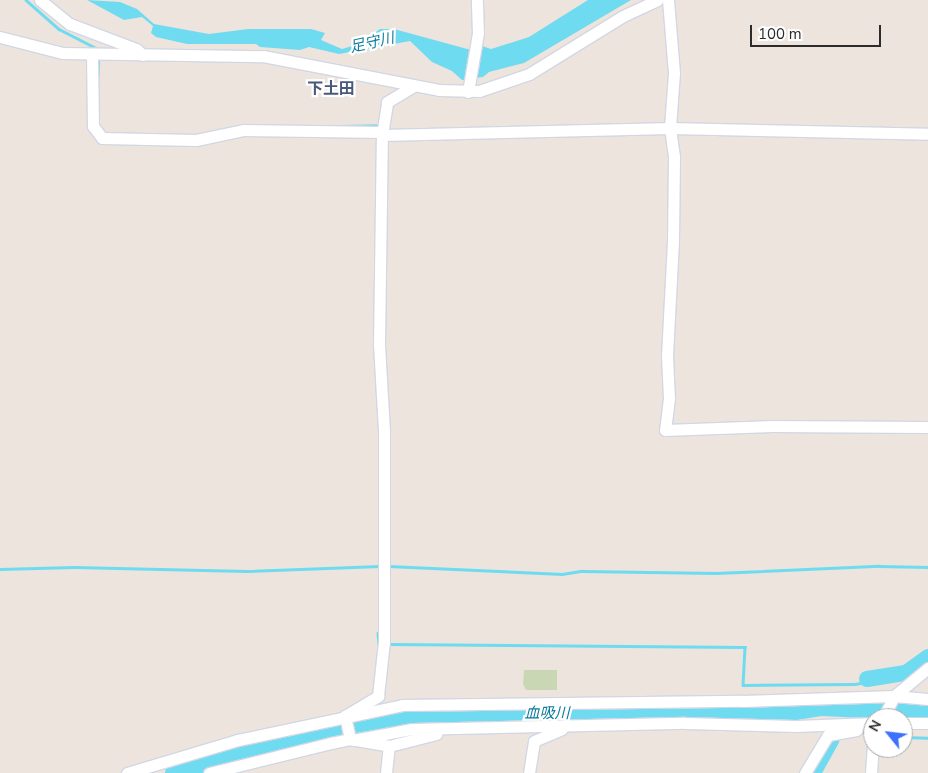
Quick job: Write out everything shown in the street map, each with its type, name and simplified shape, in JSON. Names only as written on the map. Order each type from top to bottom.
[{"type":"street","points":[[40,0],[70,24],[136,49],[143,55]]},
{"type":"street","points":[[468,89],[476,37],[477,0]]},
{"type":"street","points":[[0,37],[63,53],[92,55],[263,56],[414,86],[468,89],[492,88],[529,74],[623,16],[657,0]]},
{"type":"street","points":[[668,0],[674,73],[670,126],[674,153],[673,242],[667,332],[669,398],[666,430],[772,426],[928,427]]},
{"type":"street","points":[[92,55],[93,126],[102,138],[196,140],[243,130],[670,126],[928,134]]},
{"type":"street","points":[[345,718],[378,696],[384,642],[384,432],[379,344],[384,130],[387,102],[414,86]]},
{"type":"street","points":[[888,708],[892,698],[928,668]]},
{"type":"street","points":[[128,773],[238,740],[402,705],[928,699]]},
{"type":"street","points":[[345,718],[350,739]]},
{"type":"street","points":[[913,723],[928,723]]},
{"type":"street","points":[[529,773],[532,745],[539,736],[578,724]]},
{"type":"street","points":[[210,773],[239,770],[350,739],[380,733],[446,728],[578,724],[863,724]]},
{"type":"street","points":[[913,725],[928,729]]},
{"type":"street","points":[[805,773],[828,735],[863,726]]},
{"type":"street","points":[[350,739],[389,746],[446,728]]},
{"type":"street","points":[[386,773],[389,746]]},
{"type":"street","points":[[871,773],[872,758]]},
{"type":"green space","points":[[524,670],[557,670],[557,690],[526,690],[523,684]]},
{"type":"water","name":"足守川","points":[[87,0],[120,2],[137,9],[154,24],[209,34],[248,29],[311,29],[325,33],[321,40],[342,49],[359,44],[380,29],[394,29],[471,50],[482,46],[491,49],[529,37],[588,0],[631,0],[524,63],[489,72],[483,77],[462,80],[452,71],[432,62],[410,41],[339,54],[309,47],[300,50],[260,47],[256,44],[187,44],[156,37],[151,33],[153,26],[142,17],[124,20]]},
{"type":"waterway","points":[[26,0],[59,29],[98,49]]},
{"type":"waterway","points":[[98,60],[98,76]]},
{"type":"waterway","points":[[341,126],[380,125]]},
{"type":"waterway","points":[[0,569],[74,567],[246,571],[380,566]]},
{"type":"waterway","points":[[388,566],[562,574],[582,571],[716,573],[879,566],[928,567]]},
{"type":"waterway","points":[[378,633],[379,644]]},
{"type":"waterway","points":[[390,644],[745,647],[743,685],[855,684],[880,679]]},
{"type":"waterway","points":[[867,679],[906,673],[928,657]]},
{"type":"waterway","name":"血吸川","points":[[173,773],[329,729],[417,715],[789,713],[821,708],[928,713]]},
{"type":"waterway","points":[[859,733],[863,733]]},
{"type":"waterway","points":[[913,737],[928,738]]},
{"type":"waterway","points":[[813,773],[831,740]]},
{"type":"district","name":"下土田","points":[[331,89]]}]
